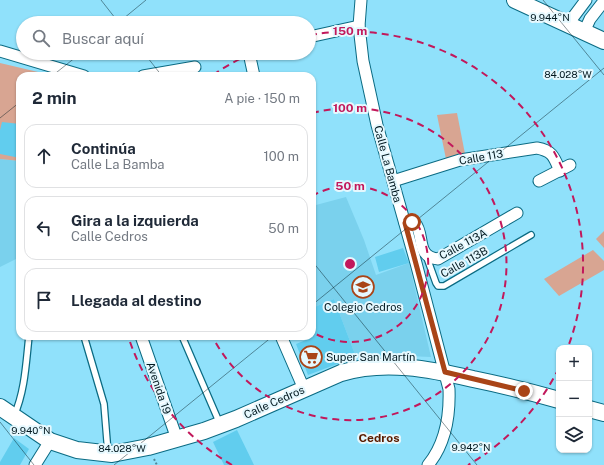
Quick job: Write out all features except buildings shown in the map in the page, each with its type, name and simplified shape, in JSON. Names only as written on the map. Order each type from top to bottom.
[{"type":"street","name":"Calle La Bamba","points":[[361,0],[359,26],[363,61],[377,125],[405,223],[449,389],[449,417],[444,438],[428,465]]},
{"type":"street","points":[[515,0],[604,40]]},
{"type":"street","points":[[568,24],[586,0]]},
{"type":"street","points":[[584,32],[590,19],[604,2]]},
{"type":"street","points":[[316,35],[359,26]]},
{"type":"street","points":[[0,51],[16,56]]},
{"type":"street","points":[[28,60],[66,72]]},
{"type":"street","points":[[251,60],[253,72]]},
{"type":"street","points":[[166,72],[195,67]]},
{"type":"street","name":"Calle 113","points":[[393,181],[460,160],[537,148],[546,150],[552,154],[560,171]]},
{"type":"street","points":[[539,181],[570,165]]},
{"type":"street","name":"Calle 113A","points":[[405,223],[412,222],[418,226],[420,231],[420,243],[425,252],[433,258],[442,257],[517,213]]},
{"type":"street","name":"Avenida 19","points":[[142,340],[177,439]]},
{"type":"street","points":[[283,340],[304,388]]},
{"type":"street","name":"Calle Cedros","points":[[0,407],[50,441],[77,450],[108,454],[132,451],[177,439],[220,425],[341,373],[354,369],[375,366],[406,366],[445,372],[556,399]]},
{"type":"street","points":[[592,410],[604,413]]},
{"type":"street","points":[[35,465],[50,441]]},
{"type":"lane","name":"Calle 113B","points":[[425,252],[436,283],[438,286],[444,286],[531,235]]},
{"type":"lane","points":[[14,417],[20,403],[29,340]]},
{"type":"lane","points":[[85,340],[104,404],[108,454]]},
{"type":"lane","points":[[184,340],[220,425]]},
{"type":"shaded area","points":[[0,63],[38,72],[16,72],[16,161],[0,159]]},
{"type":"shaded area","points":[[457,113],[465,154],[446,159],[437,115]]},
{"type":"shaded area","points":[[0,159],[16,161],[16,259],[0,267]]},
{"type":"shaded area","name":"Colegio Cedros","points":[[346,197],[364,240],[376,275],[409,263],[431,357],[384,355],[356,357],[334,299],[316,306],[316,205]]},
{"type":"shaded area","points":[[604,231],[604,248],[596,239]]},
{"type":"shaded area","points":[[593,250],[604,261],[604,270],[559,296],[544,279]]},
{"type":"place","name":"Colegio Cedros","points":[[363,287]]},
{"type":"place","name":"Super San Martín","points":[[311,357]]},
{"type":"district","name":"Cedros","points":[[379,438]]},
{"type":"route","points":[[412,222],[405,223],[445,372],[524,391]]}]
